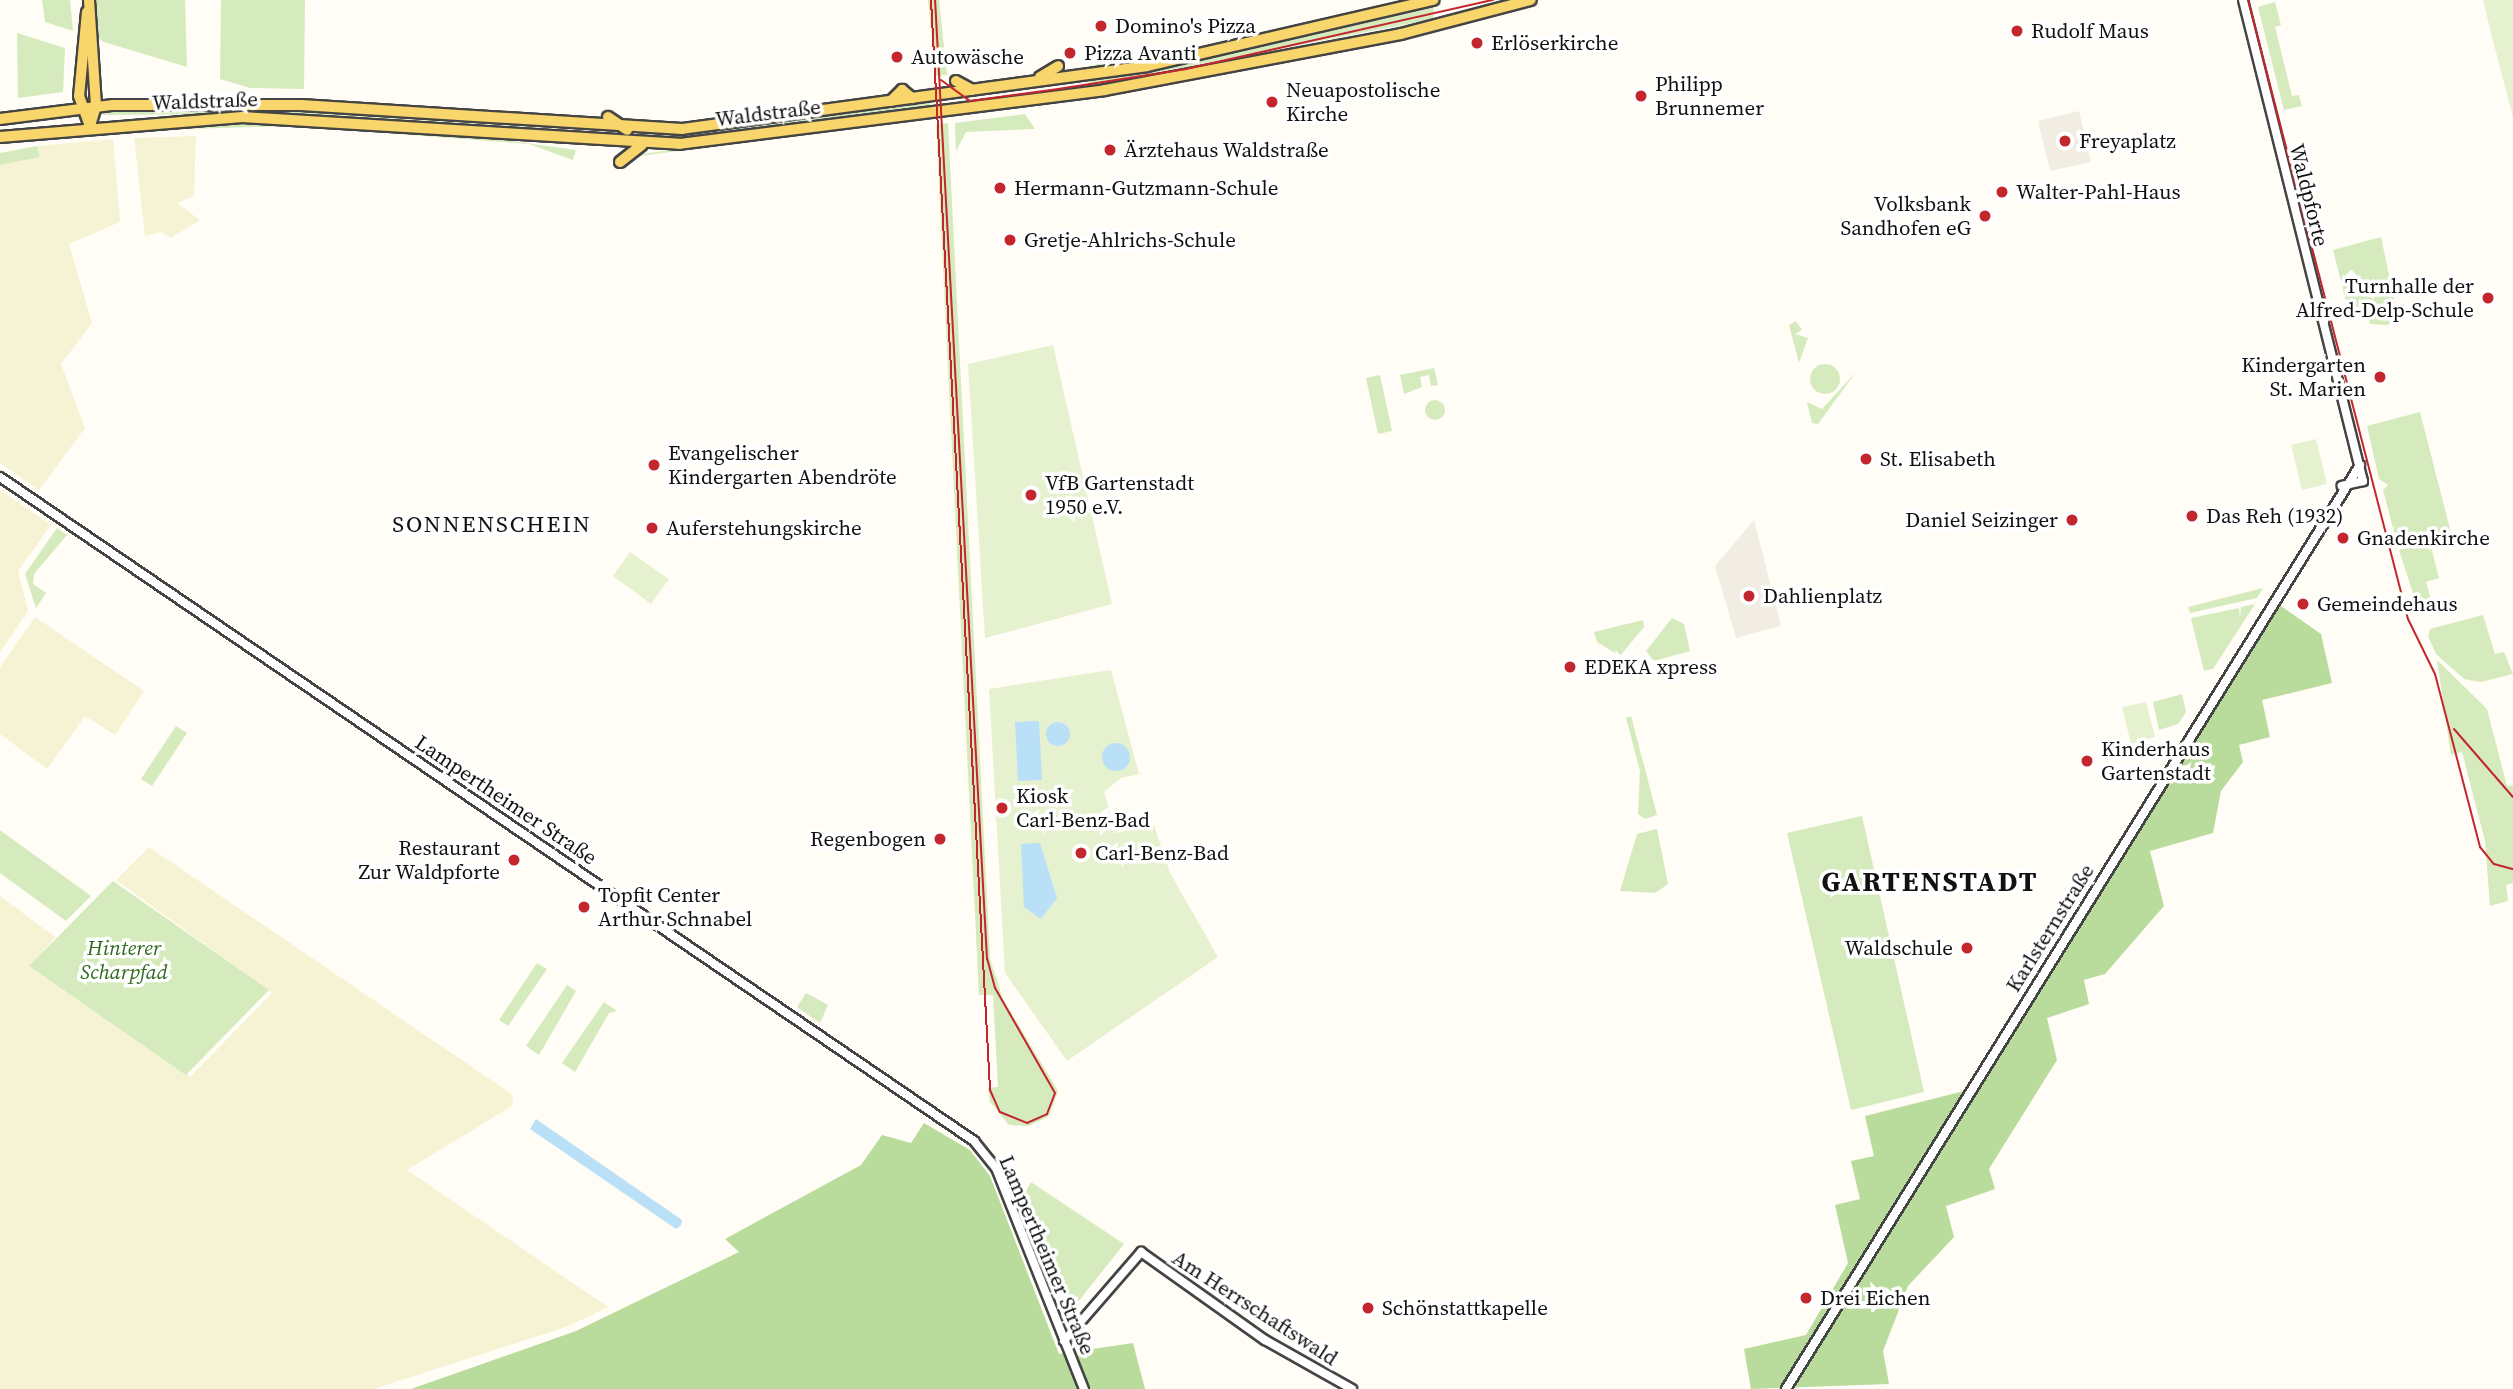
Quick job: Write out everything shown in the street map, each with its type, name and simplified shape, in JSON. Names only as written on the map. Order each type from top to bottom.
[{"type":"main road","points":[[916,97],[1208,55],[1434,0]]},
{"type":"main road","name":"Waldstraße","points":[[0,137],[90,126],[298,118],[642,145],[847,122],[1189,75],[1411,32],[1531,0]]},
{"type":"main road","points":[[89,2],[96,106],[90,126]]},
{"type":"main road","points":[[89,2],[81,108],[90,126]]},
{"type":"main road","points":[[1032,82],[1058,66]]},
{"type":"main road","points":[[956,81],[973,90]]},
{"type":"main road","points":[[916,97],[928,86]]},
{"type":"main road","name":"Waldstraße","points":[[0,119],[96,106],[347,107],[627,130],[891,101],[902,90],[916,97]]},
{"type":"main road","points":[[608,117],[627,130]]},
{"type":"main road","points":[[837,134],[847,122]]},
{"type":"main road","points":[[620,162],[642,145]]},
{"type":"street","name":"Waldpforte","points":[[2243,0],[2360,465],[2363,481],[2342,485]]},
{"type":"street","name":"Karlsternstraße","points":[[1786,1389],[2342,485],[2360,465]]},
{"type":"street","name":"Lampertheimer Straße","points":[[0,477],[974,1141],[996,1168],[1084,1389]]},
{"type":"street","name":"Am Herrschaftswald","points":[[1065,1341],[1141,1252],[1265,1340],[1352,1389]]},
{"type":"shaded area","name":"Freyaplatz","points":[[2079,111],[2091,162],[2050,171],[2038,121]]},
{"type":"shaded area","points":[[196,136],[194,196],[177,203],[200,220],[171,238],[161,232],[145,236],[134,138]]},
{"type":"shaded area","points":[[113,139],[120,222],[69,244],[92,323],[61,364],[85,428],[39,490],[0,463],[0,165],[39,157],[37,146]]},
{"type":"shaded area","points":[[0,490],[51,525],[18,571],[28,611],[0,653]]},
{"type":"shaded area","name":"Dahlienplatz","points":[[1754,520],[1781,626],[1736,638],[1715,566]]},
{"type":"shaded area","points":[[35,617],[144,691],[115,735],[85,716],[47,769],[0,734],[0,667]]},
{"type":"shaded area","points":[[149,847],[513,1095],[512,1106],[407,1170],[608,1307],[569,1326],[374,1389],[0,1389],[0,896],[55,937],[30,967],[190,1077],[272,993],[116,880]]},
{"type":"green space","points":[[42,0],[70,0],[73,31],[45,22]]},
{"type":"green space","points":[[94,0],[185,0],[187,67],[104,42],[97,37]]},
{"type":"green space","points":[[221,0],[305,0],[304,89],[250,88],[220,79]]},
{"type":"green space","points":[[928,0],[939,0],[947,75],[936,76]]},
{"type":"green space","points":[[2483,0],[2513,0],[2513,117],[2493,41]]},
{"type":"green space","points":[[2275,2],[2281,25],[2275,27],[2292,96],[2299,95],[2302,106],[2284,110],[2258,7]]},
{"type":"green space","points":[[1434,6],[1433,19],[1087,86],[1093,75],[1188,63]]},
{"type":"green space","points":[[17,33],[65,48],[63,92],[18,98]]},
{"type":"green space","points":[[1206,48],[1141,63],[1085,68],[1120,57],[1136,60]]},
{"type":"green space","points":[[930,101],[930,106],[688,138],[648,138]]},
{"type":"green space","points":[[300,109],[580,130],[299,113],[103,115],[103,110]]},
{"type":"green space","points":[[1025,114],[1035,129],[966,132],[956,151],[955,123]]},
{"type":"green space","points":[[199,122],[293,122],[447,132],[576,150],[573,160],[529,144],[292,126],[118,131]]},
{"type":"green space","points":[[948,123],[990,959],[1003,999],[1058,1091],[1049,1116],[1029,1126],[1009,1125],[990,1102],[988,1088],[998,1087],[993,995],[979,995],[936,125]]},
{"type":"green space","points":[[839,127],[832,130],[633,157],[634,155]]},
{"type":"green space","points":[[37,146],[40,157],[0,165],[0,153]]},
{"type":"green space","points":[[2381,237],[2399,322],[2386,325],[2370,324],[2365,305],[2348,309],[2333,250]]},
{"type":"green space","points":[[1796,321],[1802,330],[1795,334],[1808,338],[1799,363],[1789,325]]},
{"type":"green space","name":"VfB Gartenstadt 1950 e.V.","points":[[1053,345],[1112,604],[985,638],[968,364]]},
{"type":"green space","points":[[1825,364],[1836,368],[1840,379],[1836,390],[1825,394],[1814,390],[1810,379],[1814,368]]},
{"type":"green space","points":[[1434,368],[1438,385],[1431,386],[1429,375],[1420,377],[1422,387],[1404,394],[1400,375]]},
{"type":"green space","points":[[1856,372],[1818,424],[1812,423],[1807,402],[1822,409]]},
{"type":"green space","points":[[1380,375],[1392,431],[1378,434],[1366,378]]},
{"type":"green space","points":[[1435,400],[1442,403],[1445,410],[1442,417],[1435,420],[1428,417],[1425,410],[1428,403]]},
{"type":"green space","points":[[2420,412],[2451,533],[2398,547],[2383,490],[2388,485],[2379,479],[2367,426]]},
{"type":"green space","points":[[2316,439],[2327,484],[2302,490],[2291,445]]},
{"type":"green space","points":[[57,528],[67,535],[34,574],[33,584],[46,593],[36,608],[25,574]]},
{"type":"green space","points":[[2430,542],[2439,578],[2426,582],[2434,611],[2420,615],[2399,550]]},
{"type":"green space","points":[[630,552],[669,579],[651,604],[613,576]]},
{"type":"green space","points":[[2263,588],[2257,598],[2190,613],[2188,607]]},
{"type":"green space","points":[[2255,604],[2213,669],[2204,671],[2191,618],[2239,608],[2240,619],[2241,607]]},
{"type":"green space","points":[[2278,604],[2321,634],[2332,683],[2262,700],[2270,737],[2239,745],[2243,762],[2221,791],[2213,833],[2150,851],[2164,906],[2105,974],[2084,980],[2089,1004],[2047,1018],[2057,1060],[1989,1169],[1995,1189],[1946,1206],[1954,1237],[1908,1286],[1883,1351],[1889,1384],[1751,1389],[1744,1349],[1806,1335],[1848,1263],[1835,1205],[1860,1199],[1851,1161],[1874,1156],[1865,1116],[1976,1088]]},
{"type":"green space","points":[[2483,615],[2495,654],[2504,652],[2513,674],[2481,682],[2464,679],[2436,654],[2428,636],[2430,629]]},
{"type":"green space","points":[[1672,618],[1684,624],[1690,651],[1654,661],[1646,651]]},
{"type":"green space","points":[[1643,620],[1644,627],[1620,656],[1597,642],[1594,632]]},
{"type":"green space","points":[[2437,660],[2487,709],[2507,786],[2513,785],[2513,883],[2506,885],[2508,901],[2490,906],[2485,841],[2462,752],[2451,755]]},
{"type":"green space","name":"Carl-Benz-Bad","points":[[1111,670],[1139,774],[1121,778],[1104,792],[1116,833],[1154,825],[1170,873],[1218,957],[1067,1061],[1005,973],[989,689]]},
{"type":"green space","points":[[2182,694],[2186,712],[2178,724],[2159,730],[2153,702]]},
{"type":"green space","points":[[2146,702],[2155,737],[2131,744],[2122,707]]},
{"type":"green space","points":[[1631,716],[1657,815],[1645,819],[1638,814],[1640,771],[1626,718]]},
{"type":"green space","points":[[176,726],[187,733],[152,786],[141,779]]},
{"type":"green space","points":[[1862,816],[1924,1092],[1851,1110],[1787,833]]},
{"type":"green space","points":[[1657,829],[1668,884],[1655,893],[1620,891],[1637,834]]},
{"type":"green space","points":[[0,830],[91,896],[66,921],[0,873]]},
{"type":"green space","name":"Hinterer Scharpfad","points":[[113,881],[269,990],[186,1075],[29,966]]},
{"type":"green space","points":[[537,963],[547,969],[508,1026],[499,1020]]},
{"type":"green space","points":[[567,985],[576,991],[539,1055],[526,1046]]},
{"type":"green space","points":[[806,993],[828,1005],[820,1023],[797,1007]]},
{"type":"green space","points":[[604,1002],[617,1011],[609,1013],[575,1072],[562,1063]]},
{"type":"green space","points":[[924,1123],[970,1150],[990,1176],[1059,1354],[1133,1343],[1145,1389],[411,1389],[576,1331],[739,1252],[725,1239],[861,1165],[882,1135],[911,1143]]},
{"type":"green space","points":[[1031,1182],[1124,1244],[1074,1307],[1023,1196]]},
{"type":"water","points":[[1039,721],[1042,780],[1018,781],[1015,722]]},
{"type":"water","points":[[1058,722],[1069,729],[1070,734],[1063,745],[1058,746],[1047,739],[1046,734],[1053,723]]},
{"type":"water","points":[[1116,743],[1126,747],[1130,757],[1126,767],[1116,771],[1106,767],[1102,757],[1106,747]]},
{"type":"water","points":[[1040,843],[1057,898],[1041,919],[1024,907],[1021,844]]},
{"type":"water","points":[[536,1119],[682,1220],[681,1225],[676,1229],[530,1129]]},
{"type":"tram line","points":[[931,0],[990,1090],[1000,1112],[1027,1123],[1047,1114],[1055,1093],[995,988],[987,959],[935,0]]},
{"type":"tram line","points":[[941,80],[970,101],[1058,89],[1186,69],[1493,0]]},
{"type":"tram line","points":[[2248,0],[2408,619],[2435,674],[2480,847],[2494,864],[2513,869]]},
{"type":"tram line","points":[[2454,729],[2513,797]]},
{"type":"place","name":"Domino's Pizza","points":[[1101,26]]},
{"type":"place","name":"Rudolf Maus","points":[[2017,31]]},
{"type":"place","name":"Erlöserkirche","points":[[1477,43]]},
{"type":"place","name":"Pizza Avanti","points":[[1070,53]]},
{"type":"place","name":"Autowäsche","points":[[897,57]]},
{"type":"place","name":"Philipp Brunnemer","points":[[1641,96]]},
{"type":"place","name":"Neuapostolische Kirche","points":[[1272,102]]},
{"type":"place","name":"Freyaplatz","points":[[2065,141]]},
{"type":"place","name":"Ärztehaus Waldstraße","points":[[1110,150]]},
{"type":"place","name":"Hermann-Gutzmann-Schule","points":[[1000,188]]},
{"type":"place","name":"Walter-Pahl-Haus","points":[[2002,192]]},
{"type":"place","name":"Volksbank Sandhofen eG","points":[[1985,216]]},
{"type":"place","name":"Gretje-Ahlrichs-Schule","points":[[1010,240]]},
{"type":"place","name":"Turnhalle der Alfred-Delp-Schule","points":[[2488,298]]},
{"type":"place","name":"Kindergarten St. Marien","points":[[2380,377]]},
{"type":"place","name":"St. Elisabeth","points":[[1866,459]]},
{"type":"place","name":"Evangelischer Kindergarten Abendröte","points":[[654,465]]},
{"type":"place","name":"VfB Gartenstadt 1950 e.V.","points":[[1031,495]]},
{"type":"place","name":"Das Reh (1932)","points":[[2192,516]]},
{"type":"place","name":"Daniel Seizinger","points":[[2072,520]]},
{"type":"place","name":"Auferstehungskirche","points":[[652,528]]},
{"type":"place","name":"Gnadenkirche","points":[[2343,538]]},
{"type":"place","name":"Dahlienplatz","points":[[1749,596]]},
{"type":"place","name":"Gemeindehaus","points":[[2303,604]]},
{"type":"place","name":"EDEKA xpress","points":[[1570,667]]},
{"type":"place","name":"Kinderhaus Gartenstadt","points":[[2087,761]]},
{"type":"place","name":"Kiosk Carl-Benz-Bad","points":[[1002,808]]},
{"type":"place","name":"Regenbogen","points":[[940,839]]},
{"type":"place","name":"Carl-Benz-Bad","points":[[1081,853]]},
{"type":"place","name":"Restaurant Zur Waldpforte","points":[[514,860]]},
{"type":"place","name":"Topfit Center Arthur Schnabel","points":[[584,907]]},
{"type":"place","name":"Waldschule","points":[[1967,948]]},
{"type":"place","name":"Drei Eichen","points":[[1806,1298]]},
{"type":"place","name":"Schönstattkapelle","points":[[1368,1308]]},
{"type":"district","name":"SONNENSCHEIN","points":[[492,524]]},
{"type":"district","name":"GARTENSTADT","points":[[1930,881]]}]
